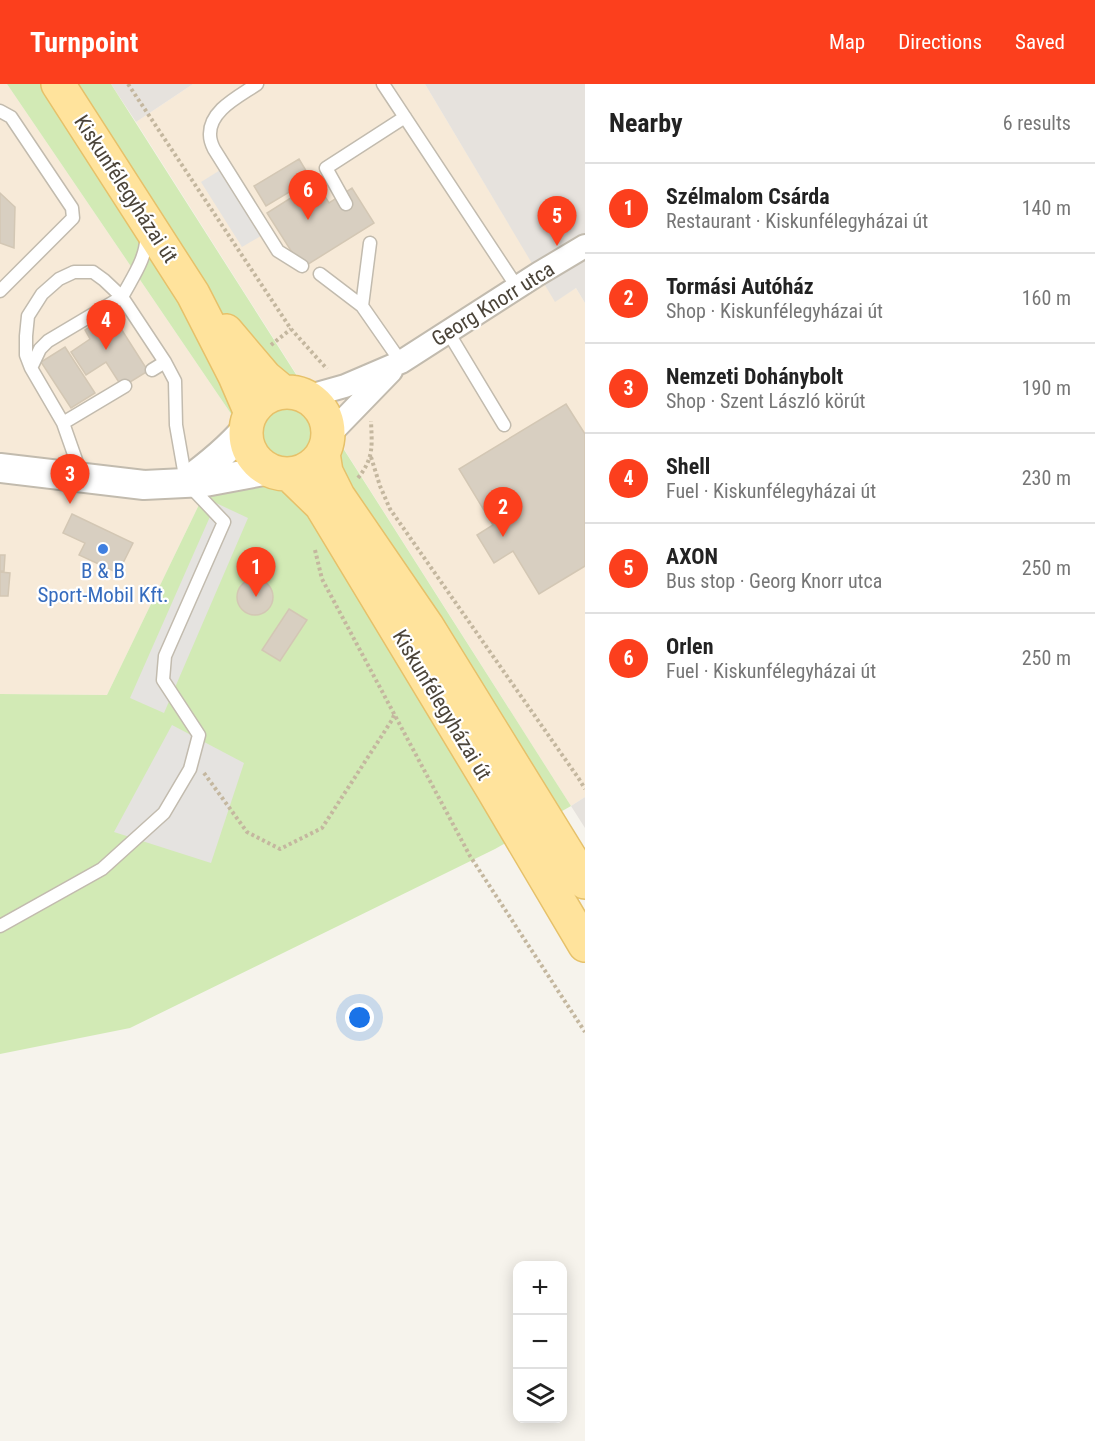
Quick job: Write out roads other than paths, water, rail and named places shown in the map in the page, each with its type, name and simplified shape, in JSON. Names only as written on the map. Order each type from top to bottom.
[{"type":"main road","name":"Kiskunfélegyházai út","points":[[58,84],[193,294],[235,376],[248,421]]},
{"type":"main road","name":"Kiskunfélegyházai út","points":[[193,294],[265,377],[295,395]]},
{"type":"main road","points":[[273,394],[295,395],[316,404],[323,413],[327,424],[325,445],[316,462],[309,468],[299,472],[279,472],[262,466],[251,453],[248,445],[248,421],[256,405],[273,394]]},
{"type":"main road","name":"Kiskunfélegyházai út","points":[[325,445],[326,472],[338,496],[427,626],[585,882]]},
{"type":"main road","name":"Kiskunfélegyházai út","points":[[279,472],[321,505],[585,945]]},
{"type":"street","name":"Georg Knorr utca","points":[[295,395],[345,386],[401,362],[585,246]]},
{"type":"street","name":"Georg Knorr utca","points":[[325,445],[362,401],[401,362]]},
{"type":"street","points":[[186,482],[233,444],[248,421]]},
{"type":"street","points":[[0,468],[144,485],[205,482],[279,472]]},
{"type":"lane","points":[[258,84],[227,104],[216,117],[210,137],[214,149],[278,251],[302,266]]},
{"type":"lane","points":[[383,84],[517,287]]},
{"type":"lane","points":[[0,111],[11,117],[72,208],[73,218],[0,291]]},
{"type":"lane","points":[[346,204],[326,168],[405,117]]},
{"type":"lane","points":[[31,368],[40,349],[48,341],[122,297],[142,257],[147,240],[145,219]]},
{"type":"lane","points":[[362,306],[370,243]]},
{"type":"lane","points":[[0,926],[102,869],[164,813],[190,768],[199,735],[163,680],[164,664],[165,656],[224,522],[186,482],[176,425],[175,381],[122,297],[93,272],[74,272],[59,279],[42,294],[28,315],[26,336],[26,355],[31,368],[63,423],[82,478]]},
{"type":"lane","points":[[320,274],[362,306],[401,362]]},
{"type":"lane","points":[[448,332],[504,425]]},
{"type":"lane","points":[[152,370],[165,362]]},
{"type":"lane","points":[[63,423],[125,386]]},
{"type":"place","name":"Orlen","points":[[308,220]]},
{"type":"place","name":"AXON","points":[[557,246]]},
{"type":"place","name":"Shell","points":[[106,350]]},
{"type":"place","name":"Nemzeti Dohánybolt","points":[[70,504]]},
{"type":"place","name":"Tormási Autóház","points":[[503,537]]},
{"type":"place","name":"B & B Sport-Mobil Kft.","points":[[103,549]]},
{"type":"place","name":"Szélmalom Csárda","points":[[256,597]]}]
